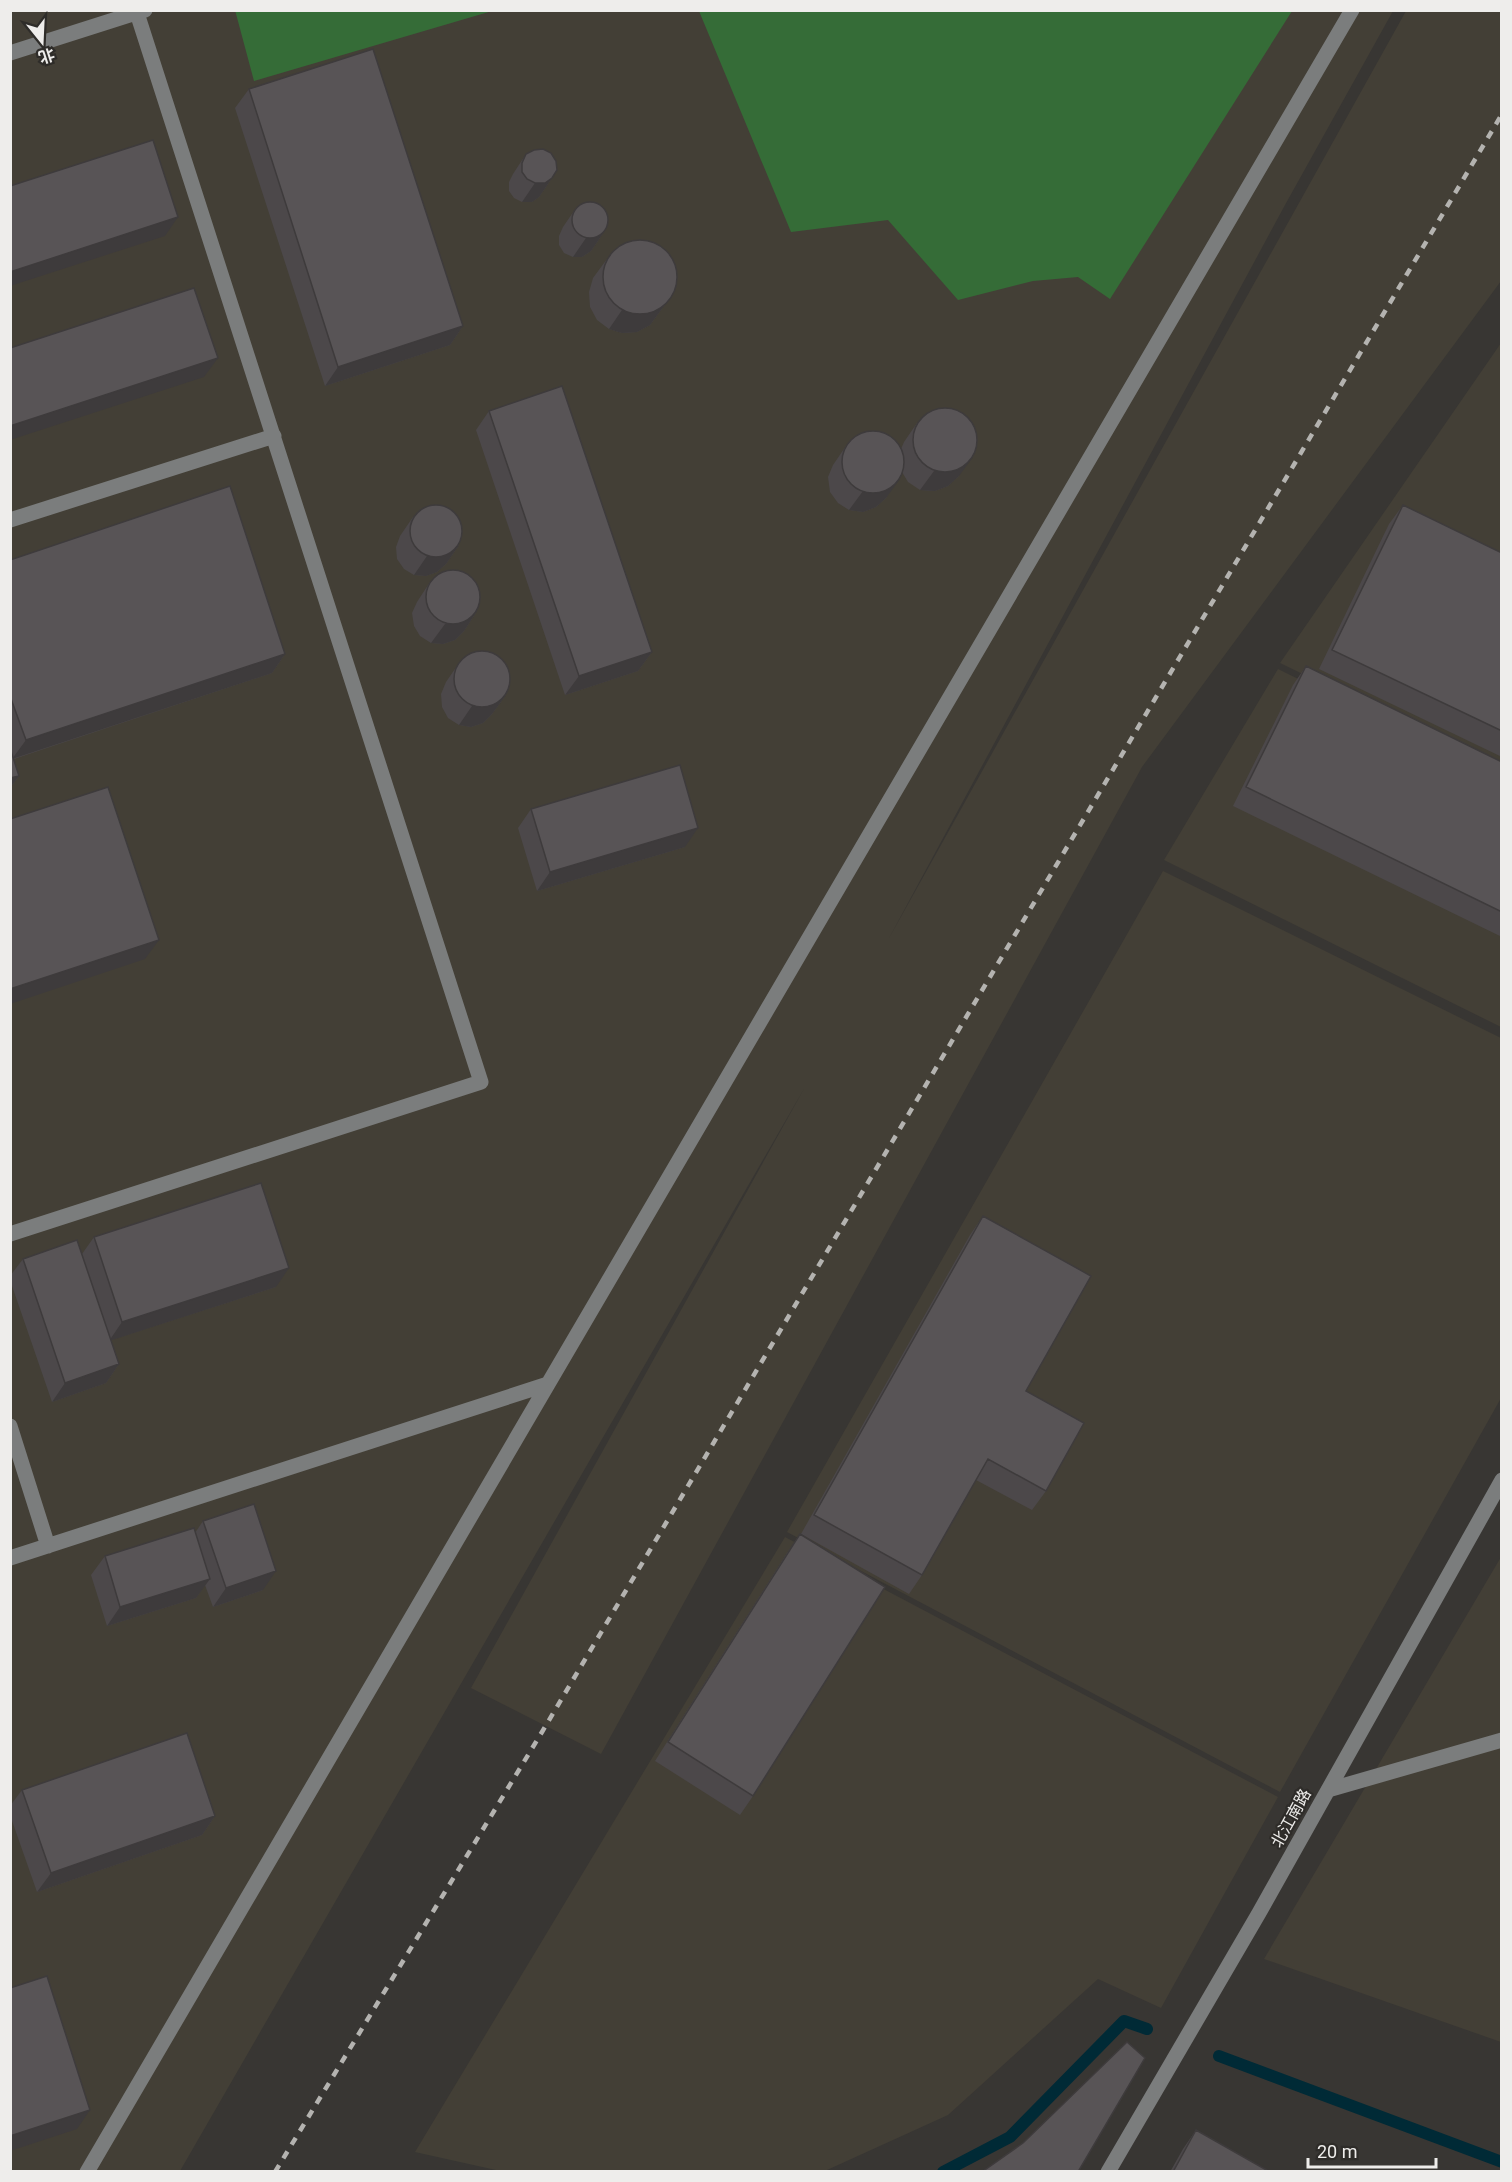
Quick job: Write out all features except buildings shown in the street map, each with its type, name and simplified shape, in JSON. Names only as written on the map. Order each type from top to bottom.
[{"type":"street","points":[[87,2172],[1352,10]]},
{"type":"street","points":[[10,53],[141,12],[274,436],[482,1082],[10,1234]]},
{"type":"street","points":[[10,520],[274,436]]},
{"type":"street","points":[[10,1558],[548,1384]]},
{"type":"street","points":[[10,1426],[48,1546]]},
{"type":"street","name":"北江南路","points":[[1108,2172],[1259,1913],[1502,1480]]},
{"type":"street","points":[[1328,1790],[1502,1740]]},
{"type":"shaded area","points":[[11,11],[1393,11],[1285,205],[888,940],[1406,11],[1501,11],[1501,281],[1142,767],[601,1754],[471,1688],[805,1087],[180,2171],[11,2172]]},
{"type":"shaded area","points":[[1501,343],[1501,770],[1280,663]]},
{"type":"shaded area","points":[[1278,669],[1501,779],[1501,1027],[1164,860]]},
{"type":"shaded area","points":[[1163,871],[1501,1038],[1501,1398],[1280,1792],[787,1532]]},
{"type":"shaded area","points":[[785,1537],[1278,1797],[1161,2008],[1098,1979],[948,2115],[827,2170],[505,2172],[415,2152]]},
{"type":"shaded area","points":[[1501,1557],[1501,2042],[1264,1959]]},
{"type":"green space","points":[[235,10],[492,10],[492,11],[254,81]]},
{"type":"green space","points":[[699,11],[1292,11],[1110,299],[1078,277],[1033,281],[958,300],[888,220],[791,232]]},
{"type":"waterway","points":[[943,2172],[1010,2137],[1124,2021],[1147,2029]]},
{"type":"waterway","points":[[1219,2056],[1502,2162]]},
{"type":"railway","points":[[275,2172],[542,1732],[1502,114]]}]
